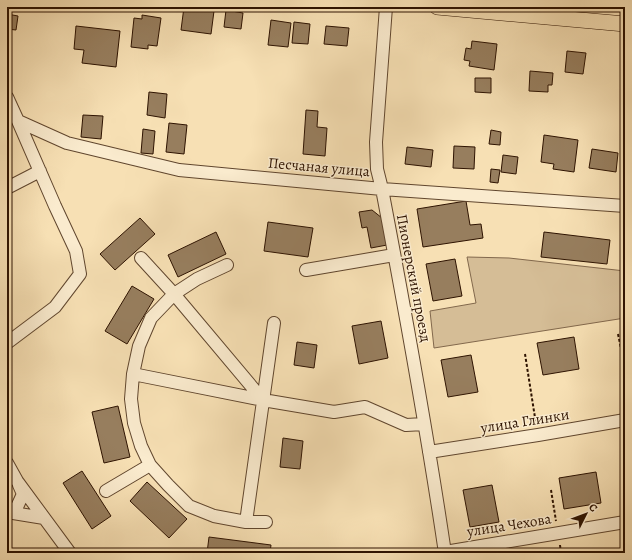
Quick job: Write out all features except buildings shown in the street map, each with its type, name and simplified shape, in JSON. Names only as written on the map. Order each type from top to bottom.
[{"type":"main road","points":[[437,7],[625,24]]},
{"type":"street","name":"Пионерский проезд","points":[[386,7],[376,142],[377,169],[382,189],[429,452],[445,552]]},
{"type":"street","points":[[7,97],[76,251],[80,274],[55,307],[7,343]]},
{"type":"street","name":"Песчаная улица","points":[[18,121],[67,143],[180,170],[382,189],[625,206]]},
{"type":"street","points":[[7,188],[40,171]]},
{"type":"street","points":[[306,270],[394,255]]},
{"type":"street","points":[[141,258],[174,294],[263,400]]},
{"type":"street","points":[[227,265],[197,279],[174,294],[151,318],[139,346],[133,374],[131,399],[134,423],[141,446],[150,464],[189,506],[214,516],[246,522],[266,522]]},
{"type":"street","points":[[246,522],[274,323]]},
{"type":"street","points":[[133,374],[263,400],[334,412],[365,408],[406,425],[424,424]]},
{"type":"street","name":"улица Глинки","points":[[429,452],[625,420]]},
{"type":"street","points":[[7,463],[12,479],[23,494],[17,507],[7,512]]},
{"type":"street","points":[[106,491],[150,464]]},
{"type":"street","points":[[12,479],[70,553]]},
{"type":"street","points":[[7,512],[44,518]]},
{"type":"street","name":"улица Чехова","points":[[445,552],[625,522]]},
{"type":"path","points":[[618,334],[625,368]]},
{"type":"path","points":[[525,354],[538,435]]},
{"type":"shaded area","points":[[467,257],[509,258],[625,271],[625,318],[434,348],[430,311],[476,303]]}]
